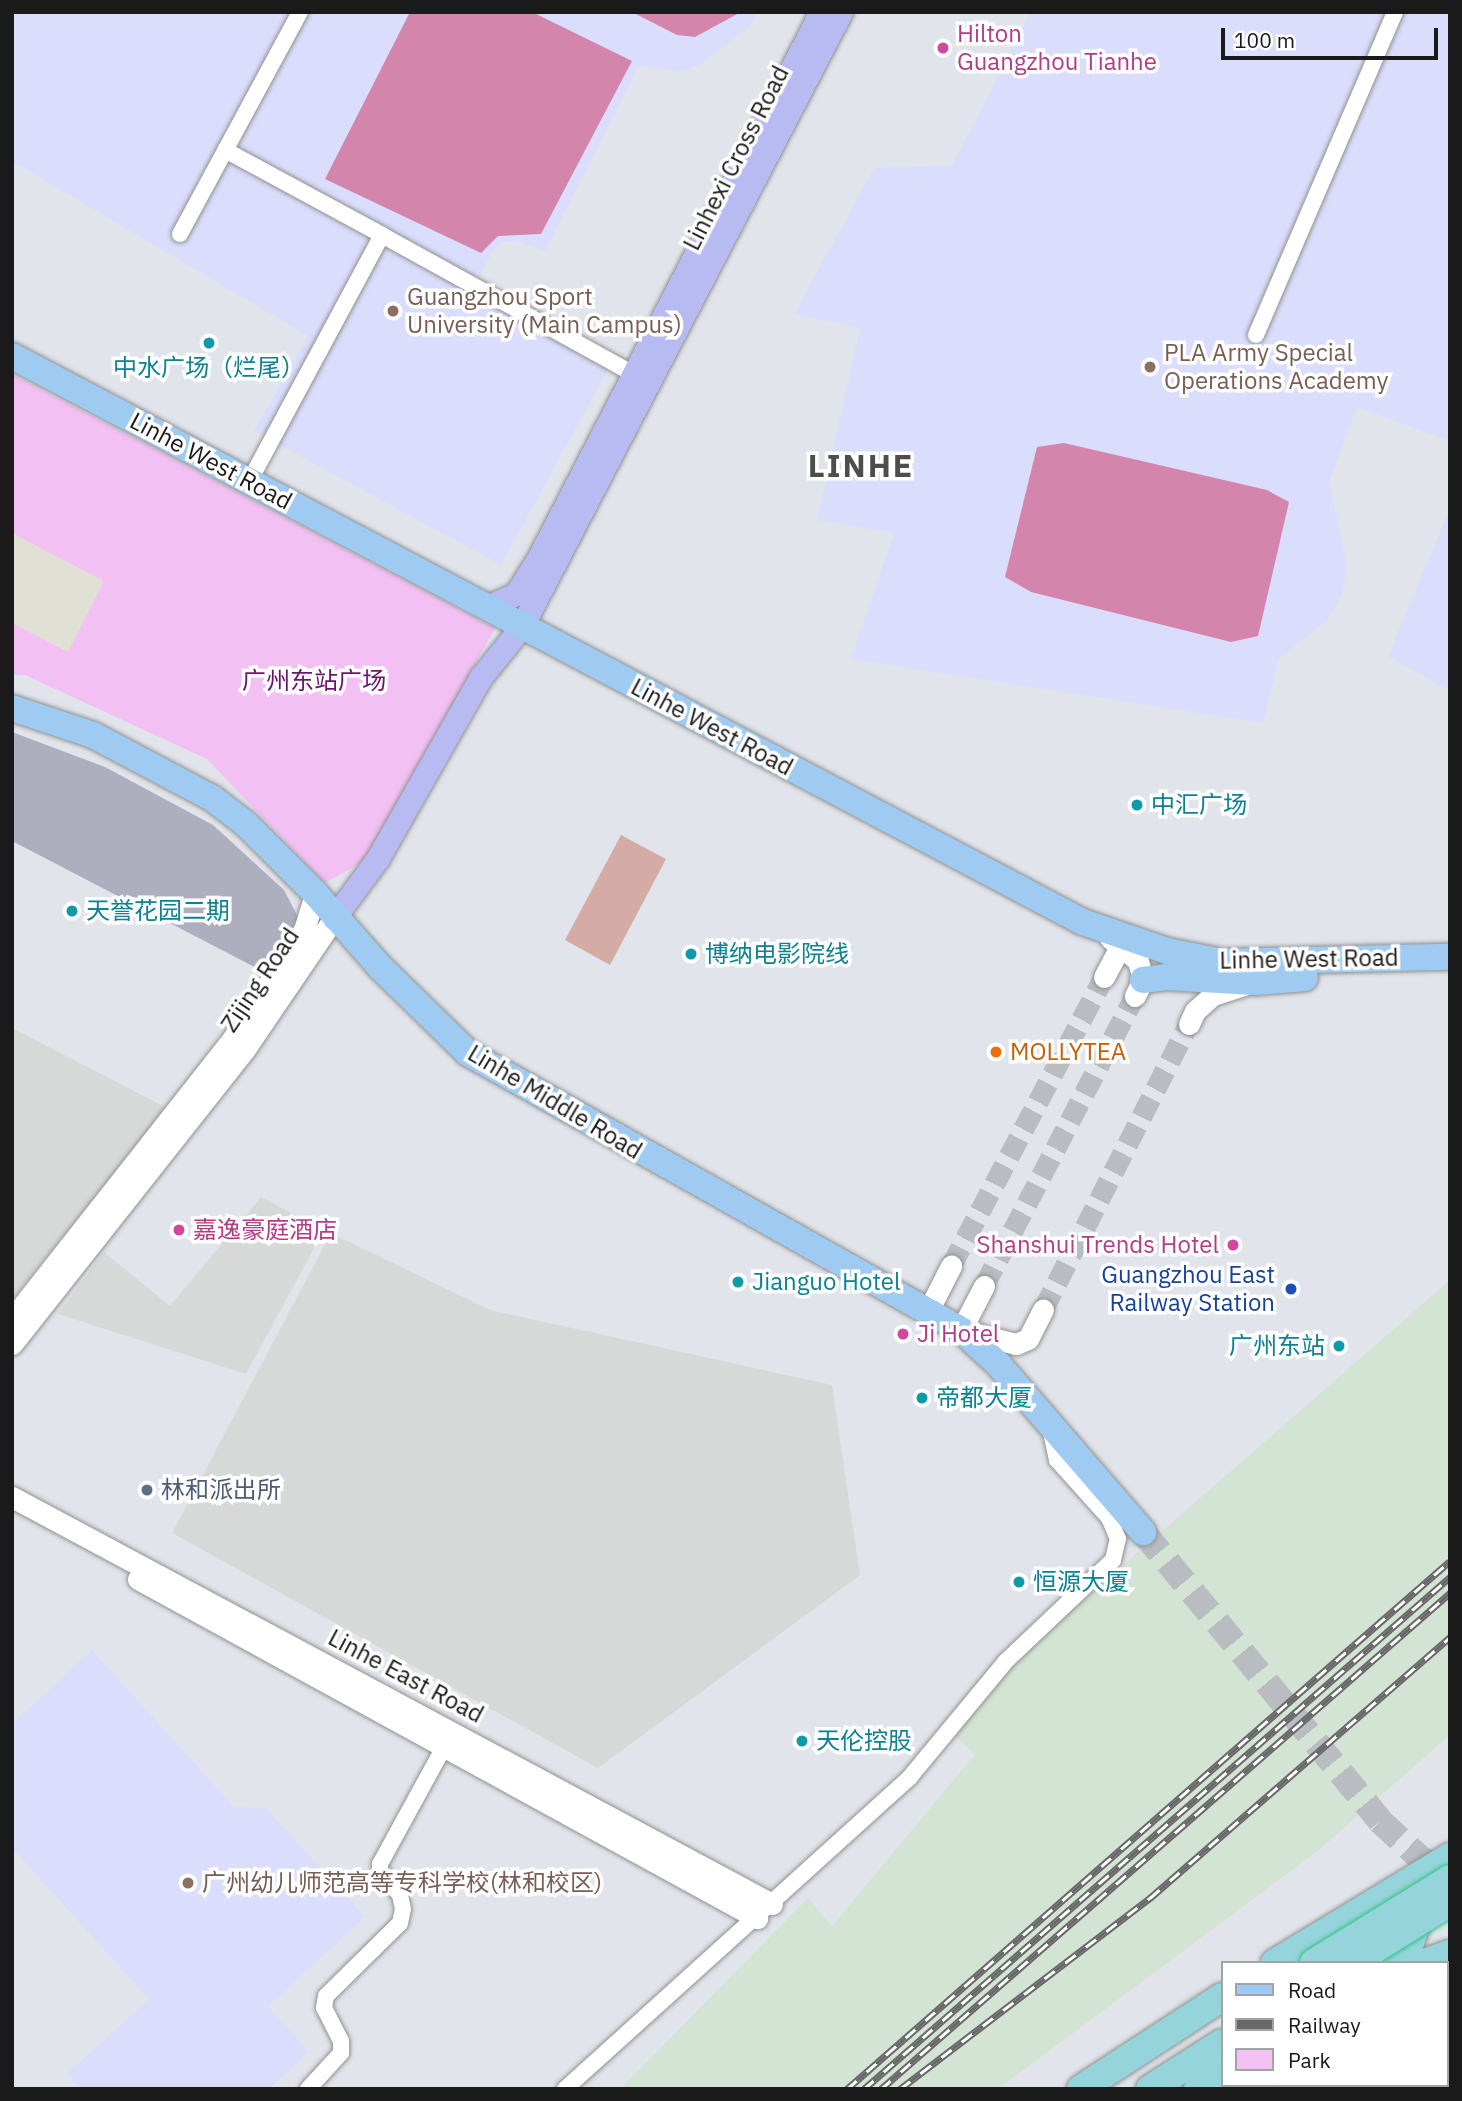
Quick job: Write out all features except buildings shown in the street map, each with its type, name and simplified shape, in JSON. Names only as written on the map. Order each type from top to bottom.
[{"type":"highway","points":[[1278,1961],[1344,1917],[1405,1885],[1450,1857]]},
{"type":"highway","points":[[1317,1961],[1450,1879]]},
{"type":"highway","points":[[1405,1885],[1421,1917],[1450,1917]]},
{"type":"highway","points":[[1355,1961],[1450,1902]]},
{"type":"highway","points":[[1344,1917],[1395,1917],[1411,1925],[1409,1946],[1392,1961]]},
{"type":"highway","points":[[1431,1961],[1450,1954]]},
{"type":"highway","points":[[1081,2089],[1220,1998]]},
{"type":"highway","points":[[1190,2066],[1220,2023]]},
{"type":"highway","points":[[1150,2089],[1220,2044]]},
{"type":"highway","points":[[1111,2089],[1190,2066],[1220,2074]]},
{"type":"main road","name":"Linhexi Cross Road","points":[[522,626],[821,12]]},
{"type":"main road","name":"Linhexi Cross Road","points":[[489,607],[508,601],[526,580],[642,378],[841,12]]},
{"type":"main road","name":"Linhe West Road","points":[[12,356],[1083,922],[1167,951],[1246,963],[1450,957]]},
{"type":"main road","name":"Zijing Road","points":[[334,918],[378,858],[481,677],[522,626]]},
{"type":"main road","name":"Linhe Middle Road","points":[[12,708],[93,735],[212,798],[246,824],[315,892],[334,918],[468,1053],[961,1330],[999,1365],[1143,1532]]},
{"type":"main road","name":"Linhe West Road","points":[[1139,988],[1198,979],[1255,982],[1338,975],[1450,974]]},
{"type":"street","points":[[180,234],[300,12]]},
{"type":"street","points":[[1256,335],[1395,12]]},
{"type":"street","points":[[226,150],[642,378]]},
{"type":"street","points":[[249,482],[382,235]]},
{"type":"street","name":"Zijing Road","points":[[12,1319],[241,1027],[304,930],[315,892]]},
{"type":"street","name":"Zijing Road","points":[[12,1344],[238,1059],[334,918]]},
{"type":"street","points":[[1083,922],[1121,945],[1138,961],[1139,988]]},
{"type":"street","points":[[1104,977],[1121,945]]},
{"type":"street","points":[[1167,951],[1198,979],[1201,989],[1192,1017],[1226,989],[1255,982]]},
{"type":"street","points":[[928,1311],[951,1266]]},
{"type":"street","points":[[984,1286],[961,1330],[1016,1344],[1028,1339],[1043,1310]]},
{"type":"street","points":[[565,2089],[765,1911],[910,1777],[1005,1662],[1113,1560],[1118,1539],[1109,1518],[1057,1460],[1050,1425]]},
{"type":"street","name":"Linhe East Road","points":[[12,1497],[765,1911]]},
{"type":"street","name":"Linhe East Road","points":[[12,1513],[448,1739]]},
{"type":"street","points":[[308,2089],[341,2053],[341,2041],[324,2008],[326,1996],[400,1923],[400,1895],[380,1870],[380,1864],[448,1739]]},
{"type":"shaded area","name":"Guangzhou Sport University (Main Campus)","points":[[12,12],[757,12],[750,26],[701,64],[681,71],[639,66],[545,251],[518,241],[504,242],[493,250],[475,286],[612,362],[501,565],[254,431],[308,336],[12,161]]},
{"type":"shaded area","points":[[410,12],[532,12],[632,61],[541,234],[498,236],[481,253],[325,179]]},
{"type":"shaded area","points":[[632,12],[741,12],[695,37],[677,35]]},
{"type":"shaded area","name":"PLA Army Special Operations Academy","points":[[1031,12],[1450,12],[1450,441],[1357,407],[1329,482],[1347,565],[1342,594],[1327,620],[1279,659],[1263,723],[851,659],[894,533],[817,520],[860,328],[794,314],[874,168],[952,165]]},
{"type":"shaded area","points":[[1064,443],[1267,490],[1289,502],[1258,636],[1231,642],[1031,592],[1005,577],[1037,447]]},
{"type":"shaded area","points":[[1450,508],[1450,691],[1388,656]]},
{"type":"shaded area","points":[[12,533],[104,581],[68,652],[12,623]]},
{"type":"shaded area","points":[[12,732],[105,767],[213,825],[284,890],[298,917],[266,973],[12,841]]},
{"type":"shaded area","points":[[621,835],[666,859],[610,965],[565,940]]},
{"type":"shaded area","points":[[12,1028],[167,1108],[12,1299]]},
{"type":"shaded area","points":[[261,1197],[324,1230],[246,1374],[58,1314],[104,1252],[170,1306]]},
{"type":"shaded area","points":[[331,1233],[490,1310],[832,1385],[860,1575],[598,1768],[172,1533]]},
{"type":"shaded area","name":"广州东站","points":[[1450,1280],[1450,1735],[1319,1850],[998,2089],[620,2089],[808,1898],[832,1926],[975,1754],[951,1733],[1029,1647]]},
{"type":"shaded area","name":"广州幼儿师范高等专科学校(林和校区)","points":[[92,1650],[234,1807],[266,1808],[365,1917],[268,2006],[309,2052],[269,2089],[81,2089],[67,2074],[149,1999],[12,1848],[12,1724]]},
{"type":"green space","name":"广州东站广场","points":[[12,374],[495,628],[366,860],[325,883],[207,759],[25,675],[12,675]]},
{"type":"tunnel","points":[[951,1266],[1104,977]]},
{"type":"tunnel","points":[[984,1286],[1135,996]]},
{"type":"tunnel","points":[[1043,1310],[1189,1024]]},
{"type":"tunnel","points":[[1143,1532],[1380,1821],[1421,1859],[1450,1874]]},
{"type":"railway","points":[[847,2089],[1450,1561]]},
{"type":"railway","points":[[864,2089],[1450,1577]]},
{"type":"railway","points":[[881,2089],[1450,1593]]},
{"type":"railway","points":[[900,2089],[1150,1898],[1450,1637]]},
{"type":"place","name":"Hilton Guangzhou Tianhe","points":[[943,48]]},
{"type":"place","name":"Guangzhou Sport University (Main Campus)","points":[[393,311]]},
{"type":"place","name":"中水广场（烂尾）","points":[[209,343]]},
{"type":"place","name":"PLA Army Special Operations Academy","points":[[1150,367]]},
{"type":"place","name":"中汇广场","points":[[1137,805]]},
{"type":"place","name":"天誉花园二期","points":[[72,911]]},
{"type":"place","name":"博纳电影院线","points":[[691,954]]},
{"type":"place","name":"MOLLYTEA","points":[[996,1052]]},
{"type":"place","name":"嘉逸豪庭酒店","points":[[179,1230]]},
{"type":"place","name":"Shanshui Trends Hotel","points":[[1233,1245]]},
{"type":"place","name":"Jianguo Hotel","points":[[738,1282]]},
{"type":"place","name":"Guangzhou East Railway Station","points":[[1291,1289]]},
{"type":"place","name":"Ji Hotel","points":[[903,1334]]},
{"type":"place","name":"广州东站","points":[[1339,1346]]},
{"type":"place","name":"帝都大厦","points":[[922,1398]]},
{"type":"place","name":"林和派出所","points":[[147,1490]]},
{"type":"place","name":"恒源大厦","points":[[1019,1582]]},
{"type":"place","name":"天伦控股","points":[[802,1741]]},
{"type":"place","name":"广州幼儿师范高等专科学校(林和校区)","points":[[188,1883]]},
{"type":"district","name":"LINHE","points":[[861,465]]}]
